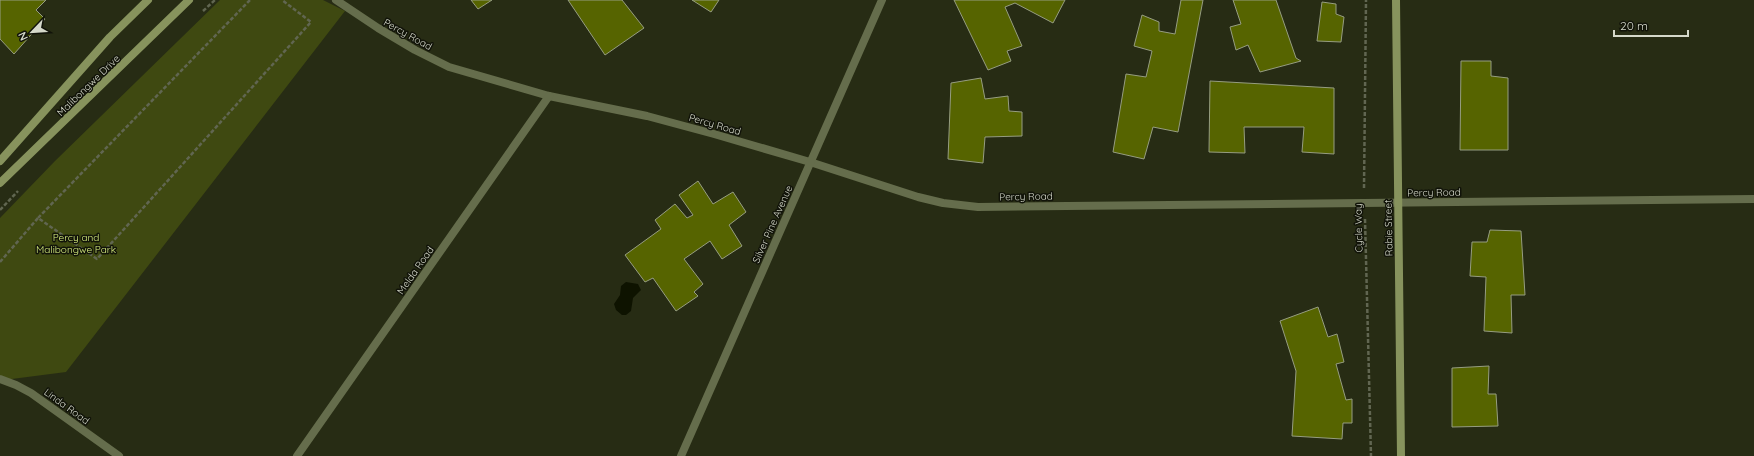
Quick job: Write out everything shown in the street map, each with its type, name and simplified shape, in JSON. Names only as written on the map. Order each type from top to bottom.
[{"type":"main road","name":"Malibongwe Drive","points":[[0,161],[110,37],[148,0]]},
{"type":"main road","name":"Malibongwe Drive","points":[[0,183],[189,0]]},
{"type":"main road","name":"Rabie Street","points":[[1396,0],[1401,456]]},
{"type":"street","name":"Percy Road","points":[[336,0],[415,50],[449,66],[550,96],[647,116],[810,162],[918,197],[943,203],[978,207],[1754,199]]},
{"type":"street","name":"Silver Pine Avenue","points":[[681,456],[882,0]]},
{"type":"street","name":"Melda Road","points":[[297,456],[550,96]]},
{"type":"street","name":"Linda Road","points":[[0,379],[31,393],[119,456]]},
{"type":"path","points":[[0,262],[38,218],[250,0]]},
{"type":"path","points":[[38,218],[97,259],[311,22],[282,0]]},
{"type":"path","name":"Cycle Way","points":[[1366,0],[1365,203],[1371,456]]},
{"type":"green space","name":"Percy and Malibongwe Park","points":[[220,0],[323,0],[345,11],[66,372],[4,380],[0,382],[0,218],[55,161]]},
{"type":"shaded area","points":[[626,282],[638,284],[641,290],[633,298],[631,311],[626,315],[622,315],[616,310],[614,304],[620,295],[621,286]]},
{"type":"building","points":[[0,0],[46,0],[36,10],[45,19],[14,54],[0,39]]},
{"type":"building","points":[[471,0],[492,0],[478,9]]},
{"type":"building","points":[[568,0],[622,0],[644,28],[605,55]]},
{"type":"building","points":[[692,0],[719,0],[711,12]]},
{"type":"building","points":[[954,0],[1065,0],[1053,23],[1015,3],[1005,7],[1022,46],[1007,51],[1011,61],[988,70]]},
{"type":"building","points":[[1181,0],[1203,0],[1178,132],[1153,127],[1144,159],[1113,152],[1126,74],[1146,77],[1152,51],[1134,46],[1142,15],[1159,22],[1159,31],[1175,34]]},
{"type":"building","points":[[1233,0],[1276,0],[1296,58],[1301,61],[1260,72],[1248,45],[1236,50],[1230,27],[1241,24]]},
{"type":"building","points":[[1322,2],[1336,4],[1336,14],[1344,17],[1341,42],[1317,41]]},
{"type":"building","points":[[1461,61],[1491,61],[1491,76],[1508,78],[1508,150],[1460,150]]},
{"type":"building","points":[[981,78],[985,99],[1008,96],[1009,111],[1022,112],[1022,136],[985,137],[983,163],[948,159],[951,83]]},
{"type":"building","points":[[1210,81],[1334,88],[1334,154],[1302,152],[1304,127],[1244,127],[1245,153],[1209,152]]},
{"type":"building","points":[[698,181],[713,204],[733,192],[746,212],[729,225],[742,246],[722,259],[710,241],[684,259],[703,284],[694,292],[698,296],[676,311],[653,278],[645,282],[625,255],[661,229],[655,220],[675,204],[687,218],[693,215],[679,195]]},
{"type":"building","points":[[1490,230],[1521,231],[1525,295],[1511,295],[1512,333],[1484,331],[1486,277],[1470,276],[1472,242],[1487,242]]},
{"type":"building","points":[[1318,307],[1328,337],[1337,334],[1344,362],[1336,364],[1346,400],[1352,399],[1352,423],[1343,423],[1342,439],[1292,436],[1296,371],[1280,321]]},
{"type":"building","points":[[1489,366],[1488,394],[1496,394],[1498,426],[1452,427],[1452,368]]}]
